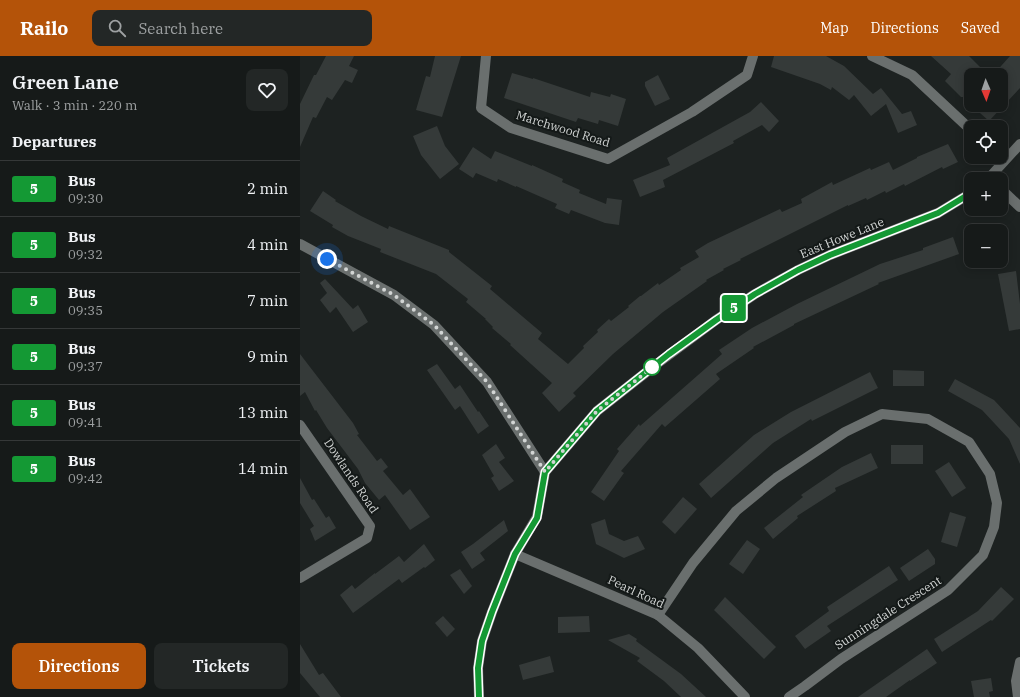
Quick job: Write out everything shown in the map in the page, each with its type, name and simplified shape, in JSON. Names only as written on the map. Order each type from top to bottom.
[{"type":"street","name":"Marchwood Road","points":[[486,56],[481,108],[511,128],[608,159],[692,112],[747,75],[753,56]]},
{"type":"street","points":[[872,56],[912,75],[964,123]]},
{"type":"street","points":[[1008,154],[1020,144]]},
{"type":"street","points":[[1008,196],[1020,207]]},
{"type":"street","name":"East Howe Lane","points":[[545,472],[597,411],[669,354],[755,294],[798,270],[830,255],[938,213],[964,197]]},
{"type":"street","points":[[300,244],[394,295],[434,325],[487,382],[545,472],[537,518],[515,554],[482,641],[478,668],[479,697]]},
{"type":"street","name":"Sunningdale Crescent","points":[[658,615],[693,563],[736,511],[776,478],[846,432],[882,414],[928,419],[969,442],[990,474],[996,503],[994,527],[983,555],[948,590],[841,659],[806,686],[788,697]]},
{"type":"street","name":"Dowlands Road","points":[[300,425],[370,526],[367,538],[300,578]]},
{"type":"street","name":"Pearl Road","points":[[515,554],[658,615],[698,648],[745,697]]},
{"type":"street","points":[[1018,697],[1016,681],[1020,662]]},
{"type":"building","points":[[326,56],[354,56],[349,66],[358,70],[352,83],[345,80],[332,100],[327,97],[316,118],[313,117],[300,147],[300,104],[314,75],[316,75]]},
{"type":"building","points":[[435,56],[461,56],[442,117],[416,110],[426,76],[430,77]]},
{"type":"building","points":[[774,56],[826,56],[844,66],[873,94],[881,88],[902,114],[911,111],[917,125],[898,133],[886,104],[871,116],[854,95],[849,100],[832,87],[831,90],[820,84],[771,67]]},
{"type":"building","points":[[931,56],[969,56],[981,68],[964,68],[964,97],[961,97],[945,81],[951,74]]},
{"type":"building","points":[[1010,56],[1020,56],[1020,88],[1008,101],[1008,68],[999,68]]},
{"type":"building","points":[[512,73],[533,78],[590,97],[591,92],[610,97],[611,94],[626,99],[618,126],[599,120],[598,124],[578,118],[576,122],[504,98]]},
{"type":"building","points":[[658,75],[670,99],[655,106],[645,86],[645,82]]},
{"type":"building","points":[[761,102],[779,121],[769,132],[762,125],[733,141],[734,143],[663,180],[665,187],[640,197],[633,180],[670,165],[667,158],[750,112]]},
{"type":"building","points":[[979,112],[997,112],[990,120],[988,120]]},
{"type":"building","points":[[437,126],[445,146],[459,164],[440,179],[421,155],[413,136]]},
{"type":"building","points":[[948,144],[958,162],[943,169],[942,167],[905,186],[904,184],[886,193],[885,191],[867,200],[866,198],[848,205],[740,259],[741,260],[706,280],[707,281],[663,312],[613,354],[573,393],[576,396],[559,412],[542,393],[552,383],[492,328],[493,327],[486,319],[466,302],[468,299],[436,274],[380,252],[381,249],[348,236],[332,227],[333,225],[310,211],[323,191],[336,200],[335,201],[388,229],[389,226],[449,250],[449,252],[492,286],[490,289],[542,333],[538,339],[568,364],[584,348],[583,346],[598,332],[597,330],[609,319],[611,321],[640,296],[658,283],[659,285],[681,270],[680,268],[699,257],[695,251],[708,243],[780,209],[782,212],[802,203],[801,199],[832,182],[833,185],[870,168],[871,170],[889,162],[893,170],[917,157]]},
{"type":"building","points":[[473,147],[491,159],[495,151],[532,165],[563,179],[562,182],[580,190],[579,193],[606,204],[607,198],[622,200],[619,225],[605,223],[571,210],[569,214],[555,208],[557,204],[498,179],[497,182],[476,173],[473,178],[459,169]]},
{"type":"building","points":[[953,237],[959,254],[878,283],[879,284],[794,324],[753,347],[754,348],[716,374],[720,379],[665,427],[662,424],[621,471],[624,473],[604,501],[591,492],[619,451],[617,449],[639,424],[640,426],[722,354],[719,350],[752,328],[797,304],[880,264],[923,250],[923,248]]},
{"type":"building","points":[[1016,271],[1020,304],[1020,329],[1009,331],[998,274]]},
{"type":"building","points":[[325,279],[353,309],[358,305],[368,322],[353,332],[336,307],[330,313],[320,300],[327,293],[320,283]]},
{"type":"building","points":[[300,354],[353,423],[359,434],[357,435],[377,461],[381,458],[388,467],[383,471],[403,495],[410,489],[430,517],[410,530],[385,495],[379,500],[365,483],[358,469],[327,428],[316,410],[315,411],[305,392],[300,396]]},
{"type":"building","points":[[437,364],[455,389],[460,385],[489,426],[478,434],[460,406],[455,410],[427,370]]},
{"type":"building","points":[[893,370],[924,371],[924,386],[893,386]]},
{"type":"building","points":[[870,372],[878,388],[812,421],[811,419],[773,443],[711,498],[699,484],[754,435],[791,412]]},
{"type":"building","points":[[955,379],[994,400],[1020,428],[1020,464],[1009,439],[982,410],[948,391]]},
{"type":"building","points":[[496,444],[505,458],[499,462],[514,481],[499,491],[491,478],[494,476],[482,455]]},
{"type":"building","points":[[891,445],[923,445],[923,464],[891,464]]},
{"type":"building","points":[[871,453],[878,468],[835,488],[836,491],[797,516],[798,518],[773,539],[764,528],[803,497],[801,495],[842,467]]},
{"type":"building","points":[[949,462],[966,488],[952,497],[935,471]]},
{"type":"building","points":[[300,478],[312,500],[314,499],[326,518],[329,516],[336,528],[315,541],[310,529],[314,526],[300,503]]},
{"type":"building","points":[[683,497],[697,509],[675,534],[662,522]]},
{"type":"building","points":[[950,512],[966,517],[957,547],[941,542]]},
{"type":"building","points":[[605,519],[609,534],[624,541],[638,536],[645,549],[624,558],[596,544],[591,524]]},
{"type":"building","points":[[504,520],[508,531],[480,553],[485,560],[472,569],[461,552]]},
{"type":"building","points":[[747,540],[760,549],[743,574],[729,564]]},
{"type":"building","points":[[424,544],[435,560],[402,583],[399,579],[353,613],[340,595],[352,585],[355,589],[399,556],[404,562]]},
{"type":"building","points":[[928,549],[935,559],[935,564],[909,581],[900,568]]},
{"type":"building","points":[[889,566],[898,580],[827,626],[831,631],[805,649],[795,636],[829,611],[827,607]]},
{"type":"building","points":[[460,569],[472,586],[464,594],[450,575]]},
{"type":"building","points":[[1001,587],[1014,599],[992,621],[991,620],[942,652],[934,639],[978,611]]},
{"type":"building","points":[[725,597],[776,647],[764,659],[714,610]]},
{"type":"building","points":[[443,616],[455,629],[447,637],[435,623]]},
{"type":"building","points":[[589,616],[590,632],[558,633],[558,617]]},
{"type":"building","points":[[629,634],[637,639],[636,641],[681,674],[706,697],[681,697],[664,681],[637,661],[640,658],[608,640]]},
{"type":"building","points":[[300,644],[319,675],[323,673],[341,697],[320,697],[300,673]]},
{"type":"building","points":[[927,649],[937,663],[886,697],[858,697]]},
{"type":"building","points":[[550,656],[554,672],[523,680],[519,665]]},
{"type":"building","points":[[991,678],[993,691],[989,692],[990,697],[974,697],[971,681]]},
{"type":"bus line","name":"5","points":[[479,697],[478,668],[482,641],[515,554],[537,518],[545,472],[597,411],[669,354],[755,294],[798,270],[830,255],[938,213],[964,199]]},
{"type":"route","points":[[327,259],[394,295],[434,325],[487,382],[545,472],[597,411],[658,363],[652,367]]}]
